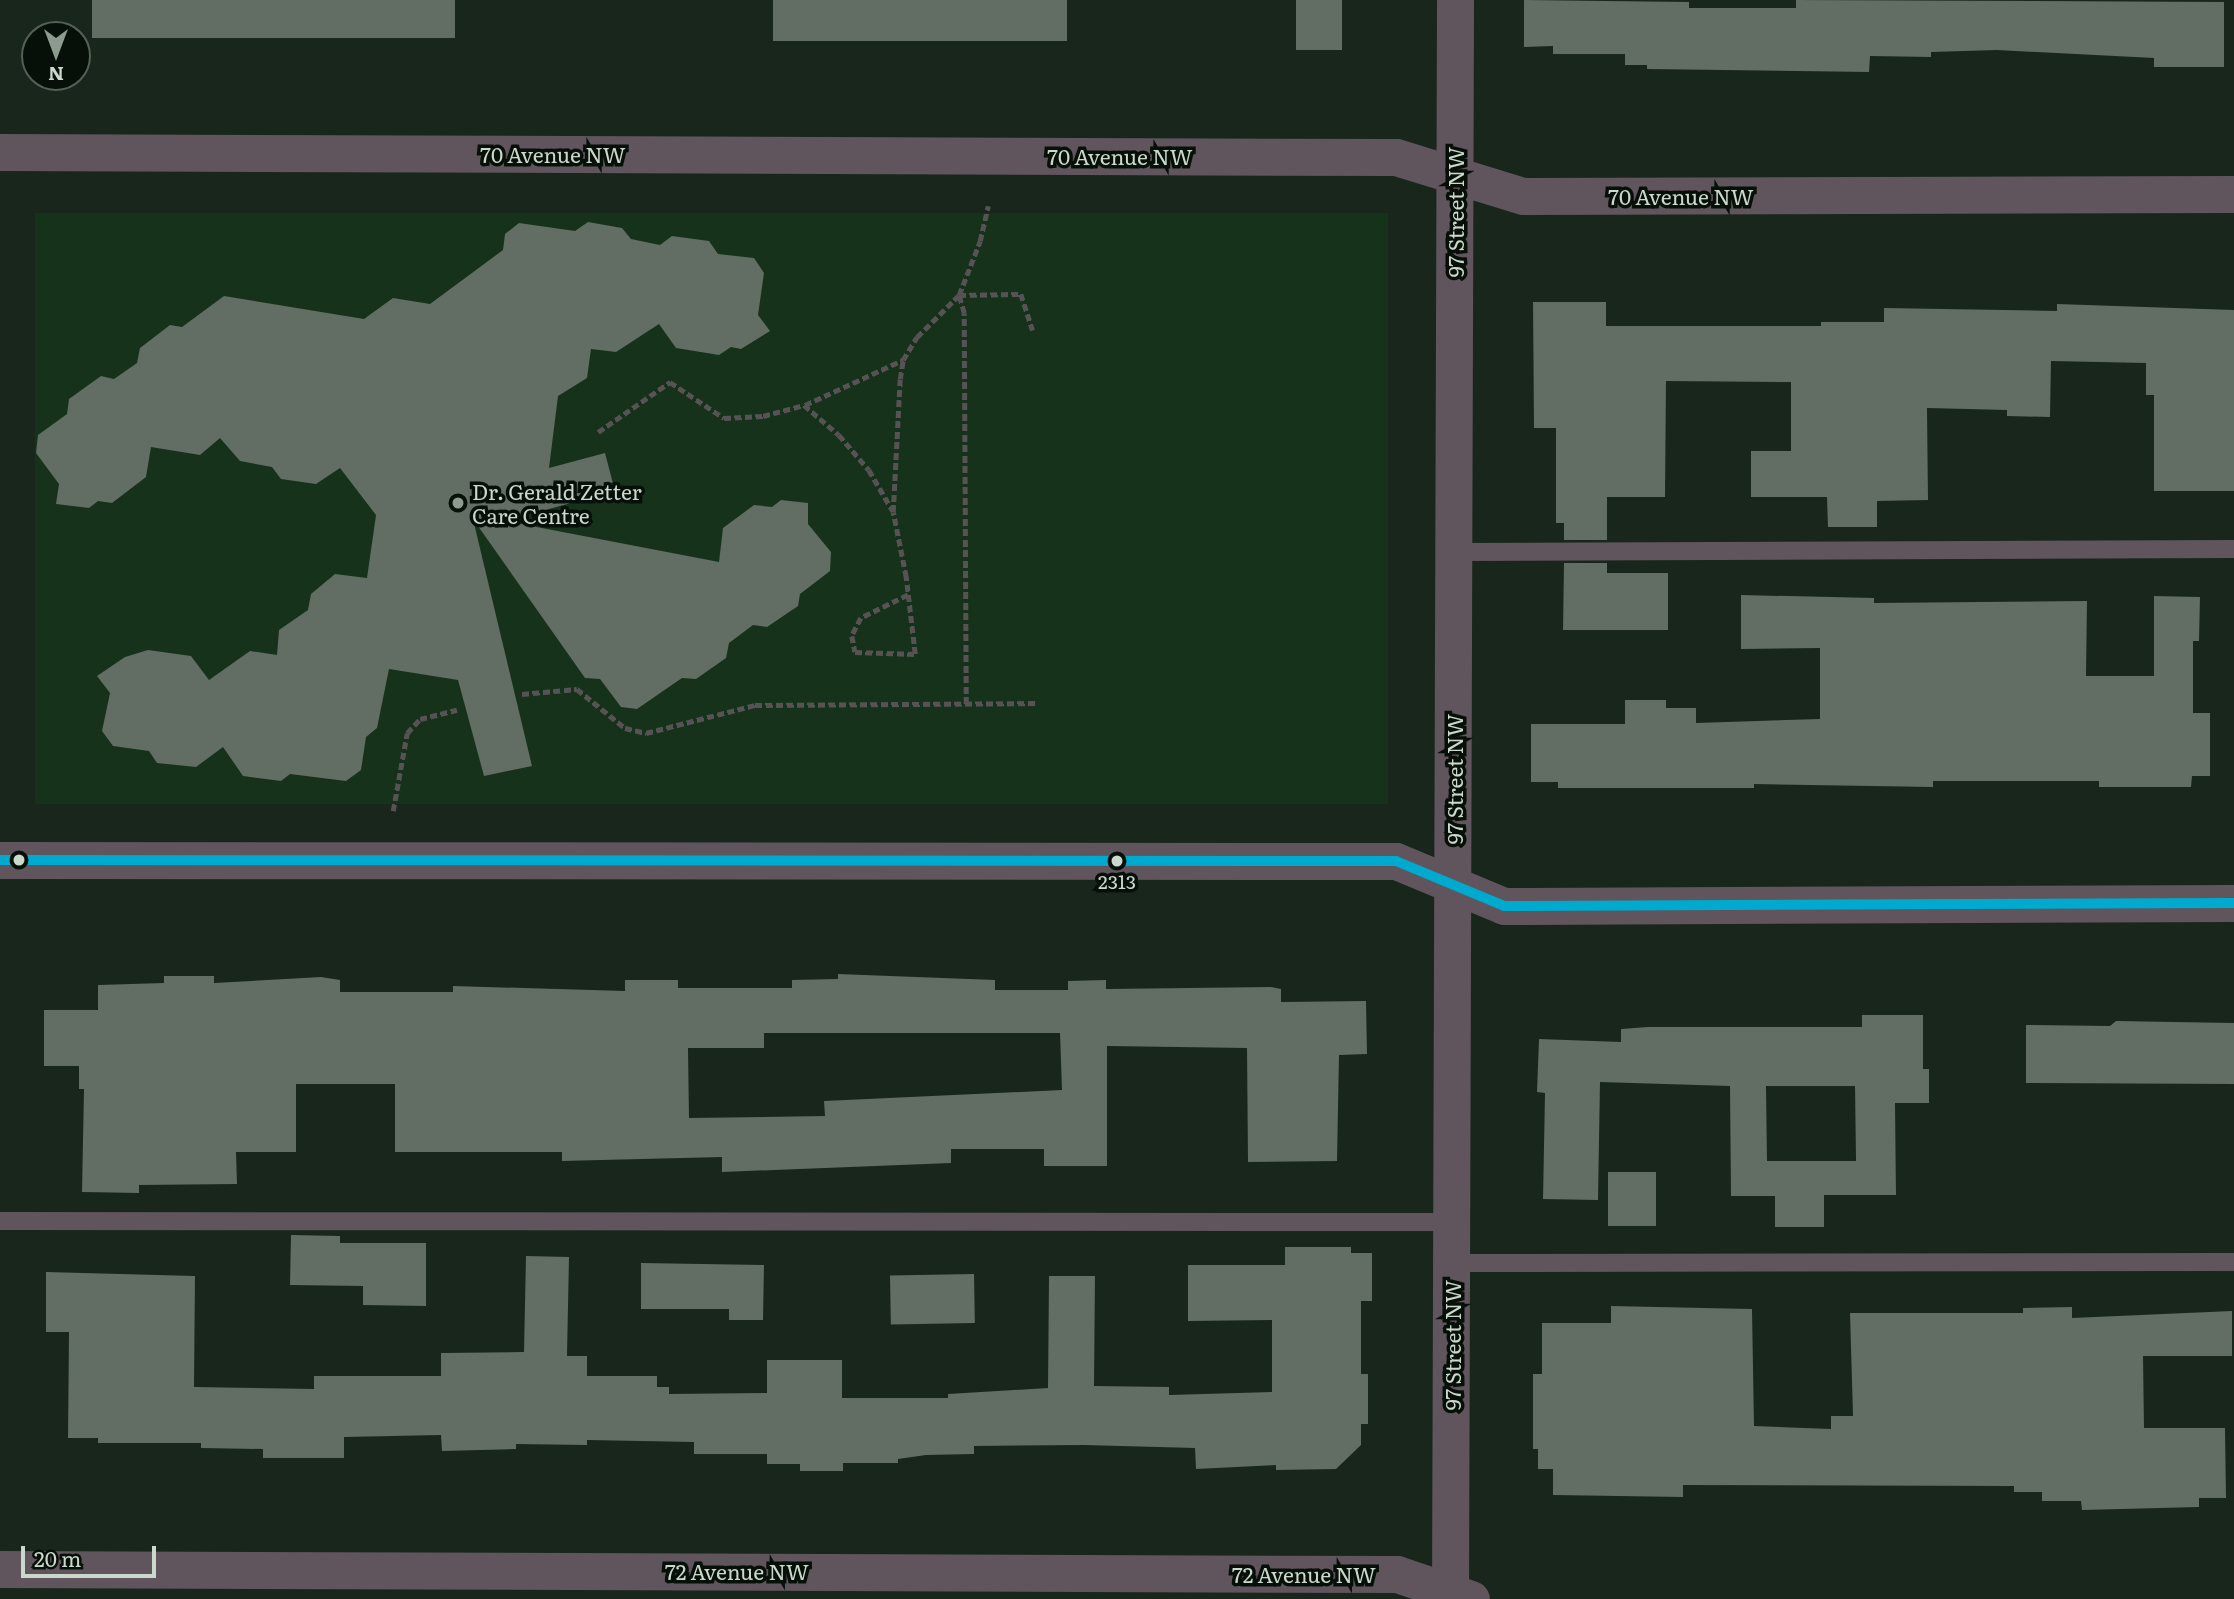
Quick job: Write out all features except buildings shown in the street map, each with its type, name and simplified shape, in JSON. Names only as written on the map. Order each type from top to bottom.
[{"type":"street","name":"97 Street NW","points":[[1455,0],[1456,552],[1452,1263],[1457,1597]]},
{"type":"street","name":"70 Avenue NW","points":[[0,152],[1396,157],[1523,196],[2234,194]]},
{"type":"street","points":[[0,860],[1396,862],[1504,906],[2234,902]]},
{"type":"street","name":"72 Avenue NW","points":[[0,1569],[1397,1574],[1457,1597]]},
{"type":"lane","points":[[1456,552],[2234,549]]},
{"type":"lane","points":[[0,1221],[1454,1222]]},
{"type":"lane","points":[[1452,1263],[2234,1262]]},
{"type":"path","points":[[908,595],[861,618],[852,636],[855,652],[915,654],[908,595],[894,512],[903,360],[917,337],[958,295],[980,241],[988,206]]},
{"type":"path","points":[[958,295],[1021,294],[1033,330]]},
{"type":"path","points":[[958,295],[964,313],[966,705]]},
{"type":"path","points":[[598,432],[670,382],[724,418],[763,416],[804,405],[903,360]]},
{"type":"path","points":[[804,405],[839,435],[869,470],[894,512]]},
{"type":"path","points":[[522,694],[578,689],[625,728],[646,733],[755,705],[1037,703]]},
{"type":"path","points":[[393,811],[407,733],[420,719],[457,710]]},
{"type":"shaded area","points":[[35,213],[1388,213],[1388,804],[35,804]]},
{"type":"transit line","points":[[0,860],[1396,861],[1504,906],[2234,903]]},
{"type":"place","name":"Dr. Gerald Zetter Care Centre","points":[[458,503]]},
{"type":"place","name":"2313","points":[[1117,861]]}]
